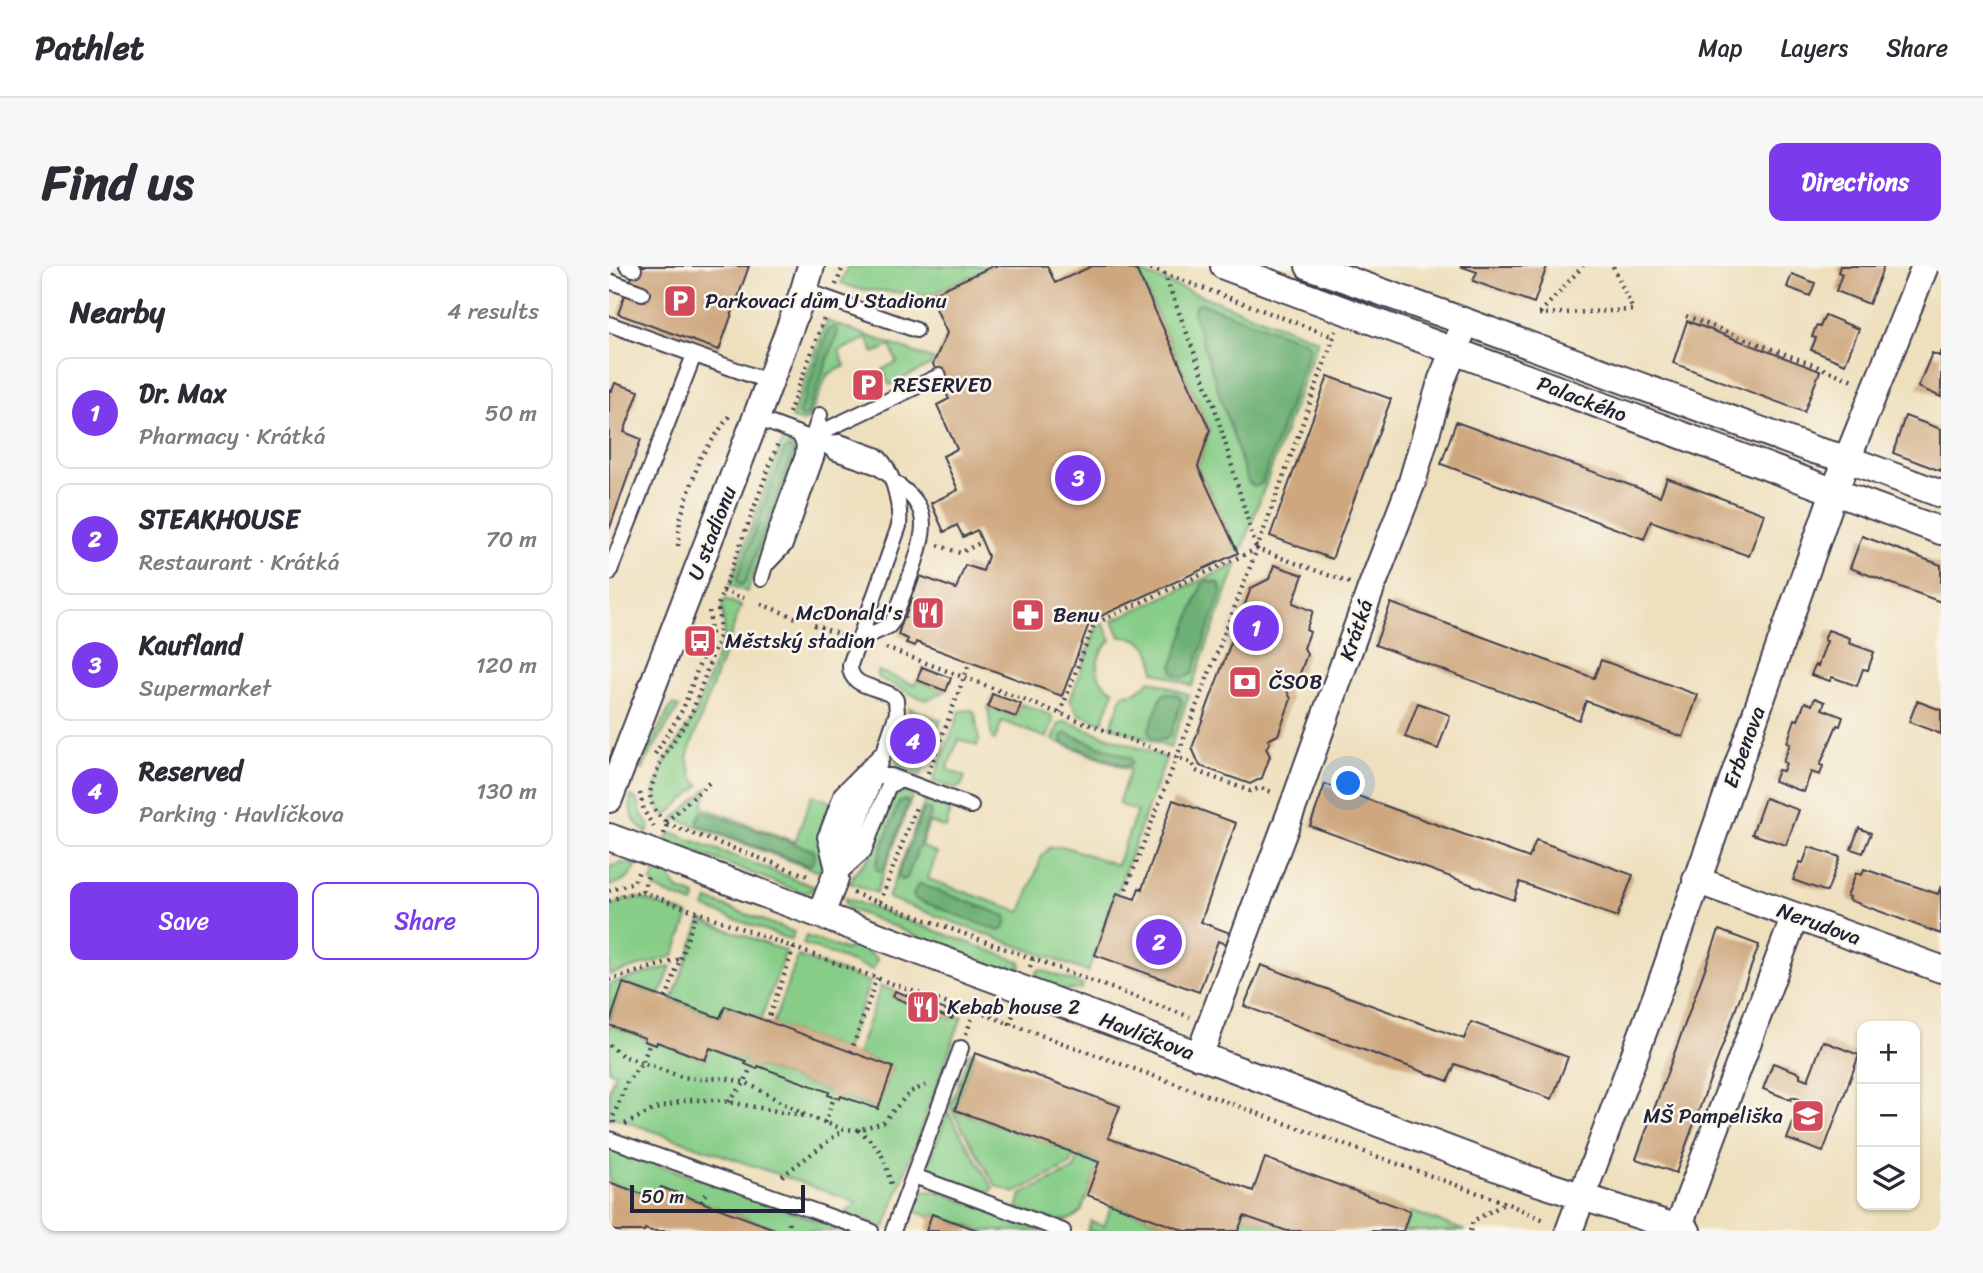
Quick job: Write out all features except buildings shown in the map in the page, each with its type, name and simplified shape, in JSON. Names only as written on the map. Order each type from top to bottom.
[{"type":"street","name":"Palackého","points":[[1224,266],[1941,531]]},
{"type":"street","name":"Palackého","points":[[1309,266],[1941,494]]},
{"type":"street","name":"Erbenova","points":[[1569,1231],[1662,981],[1834,492],[1925,266]]},
{"type":"street","name":"U stadionu","points":[[609,799],[744,414],[770,382],[808,278]]},
{"type":"street","name":"Krátká","points":[[1199,1056],[1412,482],[1442,379],[1467,322]]},
{"type":"street","name":"Havlíčkova","points":[[609,837],[1516,1175],[1682,1229]]},
{"type":"street","points":[[821,914],[835,877]]},
{"type":"street","name":"Nerudova","points":[[1696,880],[1941,969]]},
{"type":"street","points":[[1682,1229],[1795,916]]},
{"type":"lane","points":[[808,278],[830,300],[916,330]]},
{"type":"lane","points":[[609,281],[642,293]]},
{"type":"lane","points":[[609,324],[770,382]]},
{"type":"lane","points":[[609,573],[694,355]]},
{"type":"lane","points":[[761,579],[803,455],[804,444],[939,376]]},
{"type":"lane","points":[[744,414],[812,439],[839,442],[876,455],[892,479],[899,507],[899,526],[856,639],[851,665],[851,675],[857,682],[888,693],[896,700],[897,713],[883,751],[842,793],[825,837],[835,877]]},
{"type":"lane","points":[[812,439],[820,415]]},
{"type":"lane","points":[[856,639],[889,626],[893,621],[921,542],[923,524],[917,504],[892,479]]},
{"type":"lane","points":[[883,751],[889,778]]},
{"type":"lane","points":[[835,877],[863,850],[888,787],[897,781],[889,778]]},
{"type":"lane","points":[[835,877],[839,840],[854,798],[889,778],[971,806]]},
{"type":"lane","points":[[893,1231],[961,1048]]},
{"type":"lane","points":[[609,1139],[871,1231]]},
{"type":"lane","points":[[913,1176],[1063,1231]]},
{"type":"path","points":[[787,417],[843,266]]},
{"type":"path","points":[[1144,266],[1334,337]]},
{"type":"path","points":[[1509,337],[1539,314],[1583,266]]},
{"type":"path","points":[[1539,314],[1633,310],[1613,266]]},
{"type":"path","points":[[1164,273],[1214,405],[1257,549]]},
{"type":"path","points":[[1126,889],[1257,549],[1344,310]]},
{"type":"path","points":[[1686,316],[1876,388]]},
{"type":"path","points":[[678,552],[680,519],[700,458],[744,414]]},
{"type":"path","points":[[779,439],[717,606],[720,634],[692,713],[651,780],[651,802],[658,815],[667,823],[835,877],[880,902],[1211,1025]]},
{"type":"path","points":[[927,542],[960,552],[982,542]]},
{"type":"path","points":[[1060,713],[1094,624],[1257,549],[1370,591]]},
{"type":"path","points":[[723,591],[744,598]]},
{"type":"path","points":[[761,604],[799,619]]},
{"type":"path","points":[[814,625],[856,639]]},
{"type":"path","points":[[886,648],[1192,763],[1196,771],[1249,791],[1261,788],[1295,801]]},
{"type":"path","points":[[926,779],[969,662]]},
{"type":"path","points":[[662,838],[667,823],[712,780]]},
{"type":"path","points":[[640,793],[643,811],[654,827],[652,835]]},
{"type":"path","points":[[880,902],[919,797]]},
{"type":"path","points":[[609,891],[634,882],[641,865]]},
{"type":"path","points":[[642,892],[651,868]]},
{"type":"path","points":[[609,901],[642,892],[1506,1203],[1544,1220]]},
{"type":"path","points":[[666,998],[697,912]]},
{"type":"path","points":[[767,1022],[795,948]]},
{"type":"path","points":[[1029,969],[1033,958]]},
{"type":"path","points":[[609,980],[680,959]]},
{"type":"path","points":[[851,1052],[877,978]]},
{"type":"path","points":[[1010,1024],[1019,998]]},
{"type":"path","points":[[650,1043],[642,1063],[627,1082],[613,1117],[615,1127],[630,1123],[656,1109],[686,1100],[718,1100],[807,1116]]},
{"type":"path","points":[[609,1045],[623,1056],[683,1077],[725,1078],[745,1082],[807,1116],[843,1129],[858,1130],[883,1122],[911,1092],[924,1085],[937,1083]]},
{"type":"path","points":[[729,1102],[745,1082],[751,1066]]},
{"type":"path","points":[[825,1123],[834,1097]]},
{"type":"path","points":[[782,1176],[843,1129]]},
{"type":"path","points":[[858,1130],[876,1144],[896,1195]]},
{"type":"path","points":[[1470,1231],[1473,1220],[1506,1203],[1516,1175]]},
{"type":"green space","points":[[848,266],[993,266],[930,295],[858,289],[841,283]]},
{"type":"green space","points":[[1137,271],[1318,340],[1241,552],[1238,553],[1198,467],[1210,430]]},
{"type":"green space","points":[[1200,303],[1306,342],[1310,347],[1262,483],[1258,486],[1248,482],[1193,313],[1195,306]]},
{"type":"green space","points":[[827,321],[935,360],[933,364],[889,385],[883,369],[897,362],[890,346],[874,353],[867,338],[839,351],[845,366],[827,375],[809,419],[803,422],[791,419]]},
{"type":"green space","points":[[833,327],[838,332],[807,416],[802,418],[798,415],[799,412],[829,329]]},
{"type":"green space","points":[[783,440],[795,446],[797,452],[747,592],[730,585]]},
{"type":"green space","points":[[792,449],[793,454],[745,583],[741,585],[737,579],[784,451]]},
{"type":"green space","points":[[1237,564],[1192,686],[1154,671],[1152,656],[1146,645],[1135,639],[1120,637],[1113,620]]},
{"type":"green space","points":[[1207,581],[1219,583],[1222,592],[1192,674],[1184,678],[1173,673],[1172,666],[1202,584]]},
{"type":"green space","points":[[725,599],[741,606],[687,757],[693,778],[700,785],[666,816],[658,807],[655,789],[665,762],[695,715],[725,635],[722,607]]},
{"type":"green space","points":[[1104,624],[1111,640],[1101,653],[1097,667],[1101,680],[1114,691],[1102,723],[1079,714],[1070,700],[1097,627]]},
{"type":"green space","points":[[878,671],[915,685],[917,680],[946,691],[926,700],[881,679],[877,675]]},
{"type":"green space","points":[[1150,680],[1189,695],[1170,748],[1111,726],[1123,694],[1138,691]]},
{"type":"green space","points":[[1166,693],[1178,695],[1182,701],[1169,737],[1159,740],[1151,736],[1149,729],[1162,696]]},
{"type":"green space","points":[[1021,704],[1051,715],[1053,721],[1047,738],[1002,721],[995,740],[992,739],[988,707],[1016,717]]},
{"type":"green space","points":[[672,705],[679,707],[649,755],[643,770],[640,769],[645,753]]},
{"type":"green space","points":[[909,708],[941,720],[920,776],[902,769],[896,758],[896,752],[917,760],[929,730],[908,722]]},
{"type":"green space","points":[[972,710],[975,713],[979,741],[977,746],[959,739],[947,769],[965,777],[961,786],[954,789],[933,781],[960,711]]},
{"type":"green space","points":[[1065,721],[1166,758],[1088,972],[888,898],[926,799],[946,807],[950,812],[946,828],[929,822],[921,846],[937,853],[928,879],[1021,912],[1042,856],[1049,848],[1063,846],[1117,865],[1137,811],[1118,804],[1130,770],[1053,740],[1059,724]]},
{"type":"green space","points":[[1066,733],[1130,758],[1132,763],[1125,766],[1063,743],[1062,735]]},
{"type":"green space","points":[[708,788],[702,807],[795,842],[812,795],[831,802],[820,832],[825,860],[820,872],[674,818]]},
{"type":"green space","points":[[904,791],[913,794],[876,893],[850,883],[854,873],[869,857],[891,800]]},
{"type":"green space","points":[[631,796],[637,799],[642,815],[650,826],[647,833],[633,817]]},
{"type":"green space","points":[[904,800],[908,805],[884,869],[879,871],[876,864],[899,802]]},
{"type":"green space","points":[[930,810],[931,814],[907,878],[902,880],[898,874],[922,811]]},
{"type":"green space","points":[[702,811],[813,850],[815,855],[812,864],[807,865],[699,826],[697,821]]},
{"type":"green space","points":[[673,833],[815,887],[803,893],[666,840],[669,834]]},
{"type":"green space","points":[[622,863],[637,864],[629,877],[609,886],[609,867]]},
{"type":"green space","points":[[656,870],[671,876],[677,889],[696,896],[693,904],[655,889],[652,882]]},
{"type":"green space","points":[[920,884],[1006,916],[1004,929],[999,931],[915,899],[913,895]]},
{"type":"green space","points":[[637,898],[689,915],[674,956],[609,975],[609,908],[624,900]]},
{"type":"green space","points":[[845,898],[1019,961],[1021,964],[1018,978],[956,955],[849,909]]},
{"type":"green space","points":[[708,900],[794,932],[791,940],[705,908]]},
{"type":"green space","points":[[701,920],[786,951],[761,1019],[725,1006],[720,1018],[672,1000]]},
{"type":"green space","points":[[806,936],[845,950],[858,944],[877,959],[873,970],[803,944]]},
{"type":"green space","points":[[798,956],[870,982],[845,1050],[773,1024]]},
{"type":"green space","points":[[671,966],[660,996],[623,983],[609,1022],[609,984]]},
{"type":"green space","points":[[1038,970],[1083,985],[1082,989],[1056,991],[1032,982]]},
{"type":"green space","points":[[881,986],[895,991],[893,997],[932,1016],[934,1012],[951,1019],[954,1013],[962,1016],[885,1227],[844,1214],[857,1202],[613,1117],[609,1119],[609,1091],[615,1073],[609,1071],[609,1025],[645,1038],[644,1041],[656,1045],[657,1042],[705,1060],[710,1048],[746,1061],[746,1064],[757,1069],[758,1066],[829,1092],[840,1099],[841,1096],[877,1109],[893,1068],[857,1054]]},
{"type":"green space","points":[[970,1052],[975,1053],[955,1110],[1075,1153],[1070,1165],[1015,1193],[996,1186],[950,1107]]},
{"type":"green space","points":[[948,1112],[993,1188],[991,1192],[976,1186],[974,1192],[925,1174]]},
{"type":"green space","points":[[609,1147],[846,1231],[781,1231],[661,1187],[656,1199],[609,1182]]},
{"type":"green space","points":[[1079,1155],[1100,1162],[1081,1211],[1074,1217],[1051,1220],[1017,1208],[1021,1195],[1074,1169]]},
{"type":"green space","points":[[937,1191],[1046,1231],[976,1231],[933,1214],[931,1217],[911,1210],[923,1192]]},
{"type":"green space","points":[[1112,1204],[1185,1231],[1087,1231],[1091,1221],[1104,1226]]},
{"type":"green space","points":[[1410,1211],[1466,1231],[1403,1231]]},
{"type":"green space","points":[[1244,1216],[1287,1231],[1238,1231]]},
{"type":"place","name":"Parkovací dům U Stadionu","points":[[680,301]]},
{"type":"place","name":"RESERVED","points":[[868,385]]},
{"type":"place","name":"Kaufland","points":[[1078,478]]},
{"type":"place","name":"McDonald's","points":[[928,613]]},
{"type":"place","name":"Benu","points":[[1028,615]]},
{"type":"place","name":"Dr. Max","points":[[1256,628]]},
{"type":"place","name":"Městský stadion","points":[[700,641]]},
{"type":"place","name":"ČSOB","points":[[1245,682]]},
{"type":"place","name":"Reserved","points":[[913,741]]},
{"type":"place","name":"STEAKHOUSE","points":[[1159,942]]},
{"type":"place","name":"Kebab house 2","points":[[923,1007]]},
{"type":"place","name":"MŠ Pampeliška","points":[[1808,1116]]}]
